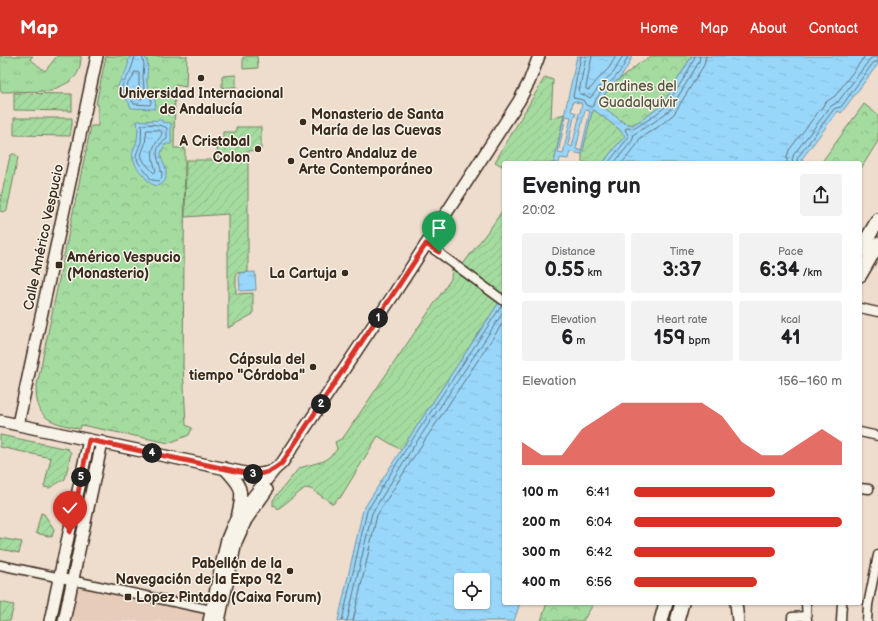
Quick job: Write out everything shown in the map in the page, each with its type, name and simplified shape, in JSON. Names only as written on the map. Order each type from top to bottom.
[{"type":"main road","points":[[862,248],[878,220]]},
{"type":"main road","points":[[862,272],[878,244]]},
{"type":"main road","points":[[661,621],[665,605]]},
{"type":"main road","points":[[677,621],[681,605]]},
{"type":"street","name":"Calle Américo Vespucio","points":[[18,424],[97,56]]},
{"type":"street","points":[[215,616],[227,539],[237,517],[275,469],[282,463],[426,244],[519,101],[529,82],[538,56]]},
{"type":"street","points":[[426,244],[439,252],[502,299]]},
{"type":"street","points":[[862,308],[878,312]]},
{"type":"street","points":[[0,421],[250,474],[259,475],[275,469]]},
{"type":"street","points":[[862,432],[878,436]]},
{"type":"street","points":[[50,621],[89,440]]},
{"type":"street","points":[[64,621],[102,442]]},
{"type":"street","points":[[224,468],[236,481],[240,488],[241,497],[237,517]]},
{"type":"street","points":[[215,616],[236,542],[246,520],[269,488],[275,469]]},
{"type":"street","points":[[867,621],[868,605],[878,555]]},
{"type":"street","points":[[0,565],[73,580],[215,616]]},
{"type":"street","points":[[736,605],[738,621]]},
{"type":"street","points":[[792,619],[807,618],[806,605]]},
{"type":"street","points":[[842,605],[842,621]]},
{"type":"shaded area","points":[[90,587],[89,590],[191,612],[193,612],[194,609],[203,615],[205,621],[68,621],[75,592],[80,588]]},
{"type":"green space","points":[[0,56],[33,56],[30,59],[45,71],[57,56],[81,56],[78,73],[73,79],[51,91],[2,92],[0,89]]},
{"type":"green space","points":[[106,56],[187,56],[186,87],[175,85],[174,148],[185,148],[183,365],[186,425],[192,428],[189,435],[169,443],[81,425],[80,429],[54,422],[43,415],[37,401],[36,390],[91,126],[98,126],[98,104],[96,104]]},
{"type":"green space","points":[[257,56],[258,68],[243,69],[243,57]]},
{"type":"green space","name":"Jardines del Guadalquivir","points":[[652,56],[692,56],[663,104],[633,125],[624,123],[598,103],[611,86],[640,63]]},
{"type":"green space","points":[[236,75],[236,87],[222,88],[222,76]]},
{"type":"green space","points":[[545,77],[553,80],[551,118],[564,114],[554,161],[502,161],[502,166],[495,162]]},
{"type":"green space","points":[[14,93],[72,94],[72,111],[14,110]]},
{"type":"green space","points":[[864,104],[878,115],[878,141],[862,167],[862,161],[822,161]]},
{"type":"green space","name":"Jardines del Guadalquivir","points":[[594,110],[619,129],[625,136],[605,161],[582,161],[582,154],[592,112]]},
{"type":"green space","points":[[14,118],[72,118],[70,136],[14,135]]},
{"type":"green space","points":[[236,127],[261,127],[261,150],[248,151],[248,272],[236,273],[236,294],[253,293],[253,314],[228,328],[228,214],[185,217],[186,160],[218,160],[217,144],[223,143],[223,132],[236,132]]},
{"type":"green space","points":[[15,154],[18,157],[7,210],[2,212],[0,211],[0,202],[10,156]]},
{"type":"green space","points":[[502,211],[502,298],[401,450],[378,436],[340,498],[333,504],[311,489],[305,488],[278,509],[275,505],[273,506],[273,500],[299,468],[324,461],[335,452],[337,449],[335,442],[343,438],[451,279],[452,268],[457,273]]},
{"type":"green space","points":[[0,435],[68,449],[71,453],[65,479],[49,488],[44,487],[51,458],[0,447]]},
{"type":"green space","points":[[86,472],[92,474],[71,566],[67,566]]},
{"type":"green space","points":[[41,513],[44,514],[54,529],[52,537],[36,533]]},
{"type":"green space","points":[[0,538],[22,542],[19,553],[0,549]]},
{"type":"green space","points":[[0,602],[14,605],[10,621],[0,621]]},
{"type":"green space","points":[[546,605],[593,605],[583,621],[541,621]]},
{"type":"water","points":[[133,56],[144,56],[146,60],[148,68],[147,84],[155,99],[155,109],[131,108],[129,102],[120,94],[118,90],[119,83],[126,71],[129,58]]},
{"type":"water","points":[[577,56],[632,56],[621,77],[611,86],[598,103],[624,123],[633,125],[663,104],[692,56],[878,56],[878,64],[841,113],[838,111],[801,160],[802,161],[605,161],[625,136],[619,129],[594,110],[592,112],[582,154],[570,152],[568,159],[560,158],[559,161],[554,161]],"holes":[[[573,101],[582,104],[579,113],[572,147],[568,145],[576,113],[571,111]],[[585,110],[590,111],[581,151],[576,149]],[[566,116],[571,117],[563,154],[558,153]]]},
{"type":"water","points":[[162,120],[162,122],[171,123],[171,144],[166,144],[161,153],[166,171],[166,178],[162,184],[156,186],[149,182],[136,166],[133,153],[137,140],[137,121]]},
{"type":"water","points":[[255,272],[256,290],[240,291],[239,273]]},
{"type":"water","points":[[502,298],[502,605],[519,605],[514,621],[338,621],[363,510]]},
{"type":"place","name":"Universidad Internacional de Andalucía","points":[[201,78]]},
{"type":"place","name":"Monasterio de Santa María de las Cuevas","points":[[303,122]]},
{"type":"place","name":"A Cristobal Colon","points":[[258,149]]},
{"type":"place","name":"Centro Andaluz de Arte Contemporáneo","points":[[291,161]]},
{"type":"place","name":"Américo Vespucio (Monasterio)","points":[[59,265]]},
{"type":"place","name":"La Cartuja","points":[[345,273]]},
{"type":"place","name":"Cápsula del tiempo \"Córdoba\"","points":[[313,367]]},
{"type":"place","name":"Pabellón de la Navegación de la Expo 92","points":[[290,571]]},
{"type":"place","name":"Lopez Pintado (Caixa Forum)","points":[[128,597]]},
{"type":"route","points":[[70,532],[89,440],[250,474],[259,475],[275,469],[282,463],[426,244],[439,252]]}]
